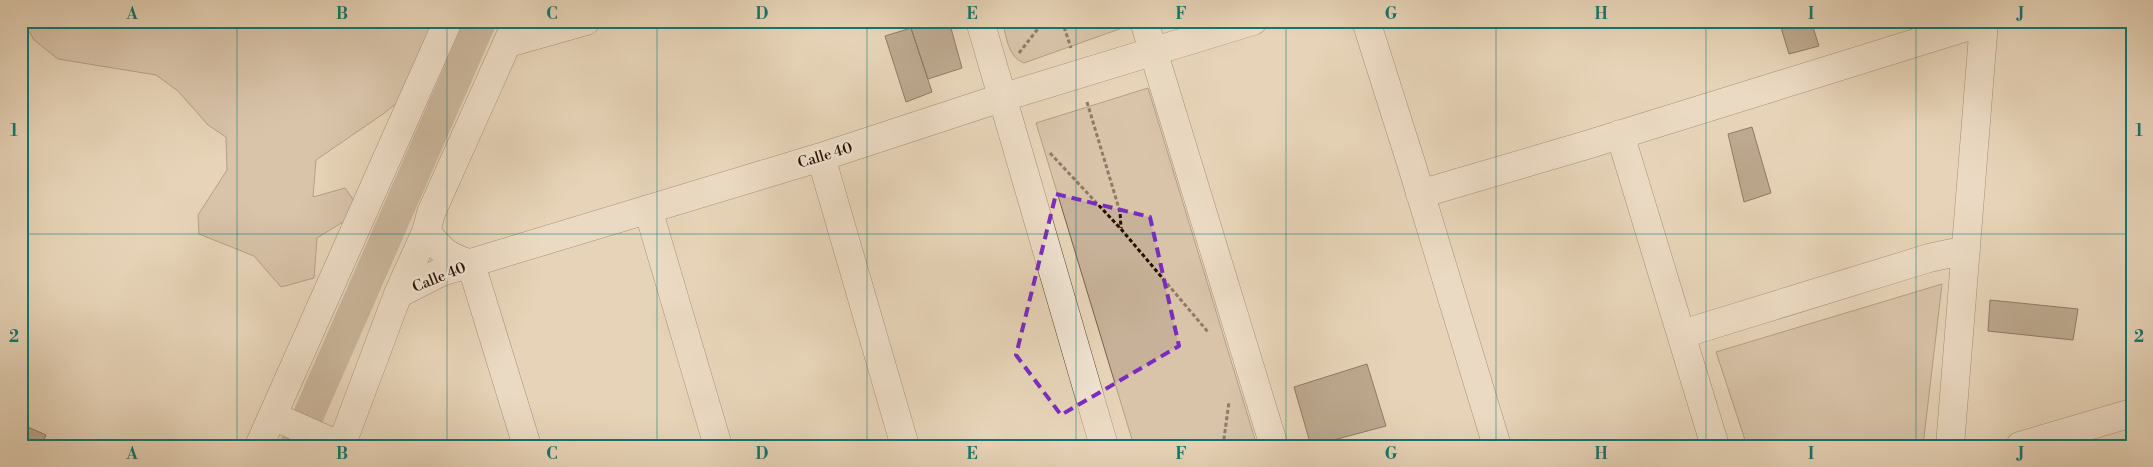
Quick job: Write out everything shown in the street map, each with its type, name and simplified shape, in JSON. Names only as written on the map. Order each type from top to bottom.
[{"type":"street","points":[[314,434],[448,21]]},
{"type":"street","points":[[259,446],[314,434],[398,294],[426,232],[431,213],[513,32],[586,21]]},
{"type":"street","points":[[980,21],[1104,446]]},
{"type":"street","points":[[1144,21],[1274,446]]},
{"type":"street","name":"Calle 40","points":[[398,294],[441,272],[821,157],[1001,98],[1254,21]]},
{"type":"street","points":[[1366,21],[1496,446]]},
{"type":"street","points":[[1420,194],[1985,22],[1950,446]]},
{"type":"street","points":[[1620,134],[1715,446]]},
{"type":"street","points":[[821,157],[905,446]]},
{"type":"street","points":[[648,209],[718,446]]},
{"type":"street","points":[[426,232],[440,249],[451,258],[471,264],[528,446]]},
{"type":"street","points":[[1682,334],[1929,258],[1966,250]]},
{"type":"street","points":[[2020,446],[2132,413]]},
{"type":"path","points":[[1016,56],[1044,21]]},
{"type":"path","points":[[1062,21],[1120,212],[1122,229]]},
{"type":"path","points":[[1047,150],[1122,229],[1211,336]]},
{"type":"path","points":[[1223,446],[1229,399]]},
{"type":"highlighted area","points":[[1056,194],[1150,217],[1179,346],[1061,415],[1016,355]]},
{"type":"shaded area","points":[[23,21],[470,21],[480,37],[383,114],[316,160],[313,197],[345,188],[361,211],[317,238],[314,278],[281,287],[254,256],[199,234],[198,215],[227,170],[226,137],[208,125],[178,91],[156,75],[58,59],[34,40]]},
{"type":"shaded area","points":[[1002,21],[1123,21],[1125,27],[1024,63],[1018,60],[1011,51]]},
{"type":"shaded area","points":[[1148,88],[1257,446],[1134,446],[1036,123]]},
{"type":"shaded area","points":[[1942,284],[1923,446],[1747,446],[1716,352]]},
{"type":"building","points":[[935,21],[949,21],[962,68],[928,79],[911,28]]},
{"type":"building","points":[[1779,21],[1811,21],[1819,46],[1789,54]]},
{"type":"building","points":[[911,28],[932,92],[906,102],[885,36]]},
{"type":"building","points":[[1752,127],[1771,193],[1744,202],[1728,134]]},
{"type":"building","points":[[1990,300],[2078,309],[2073,340],[1988,331]]},
{"type":"building","points":[[1367,364],[1386,426],[1311,446],[1294,387]]},
{"type":"building","points":[[21,424],[46,435],[41,446],[21,446]]},
{"type":"waterway","points":[[295,446],[481,21]]}]
